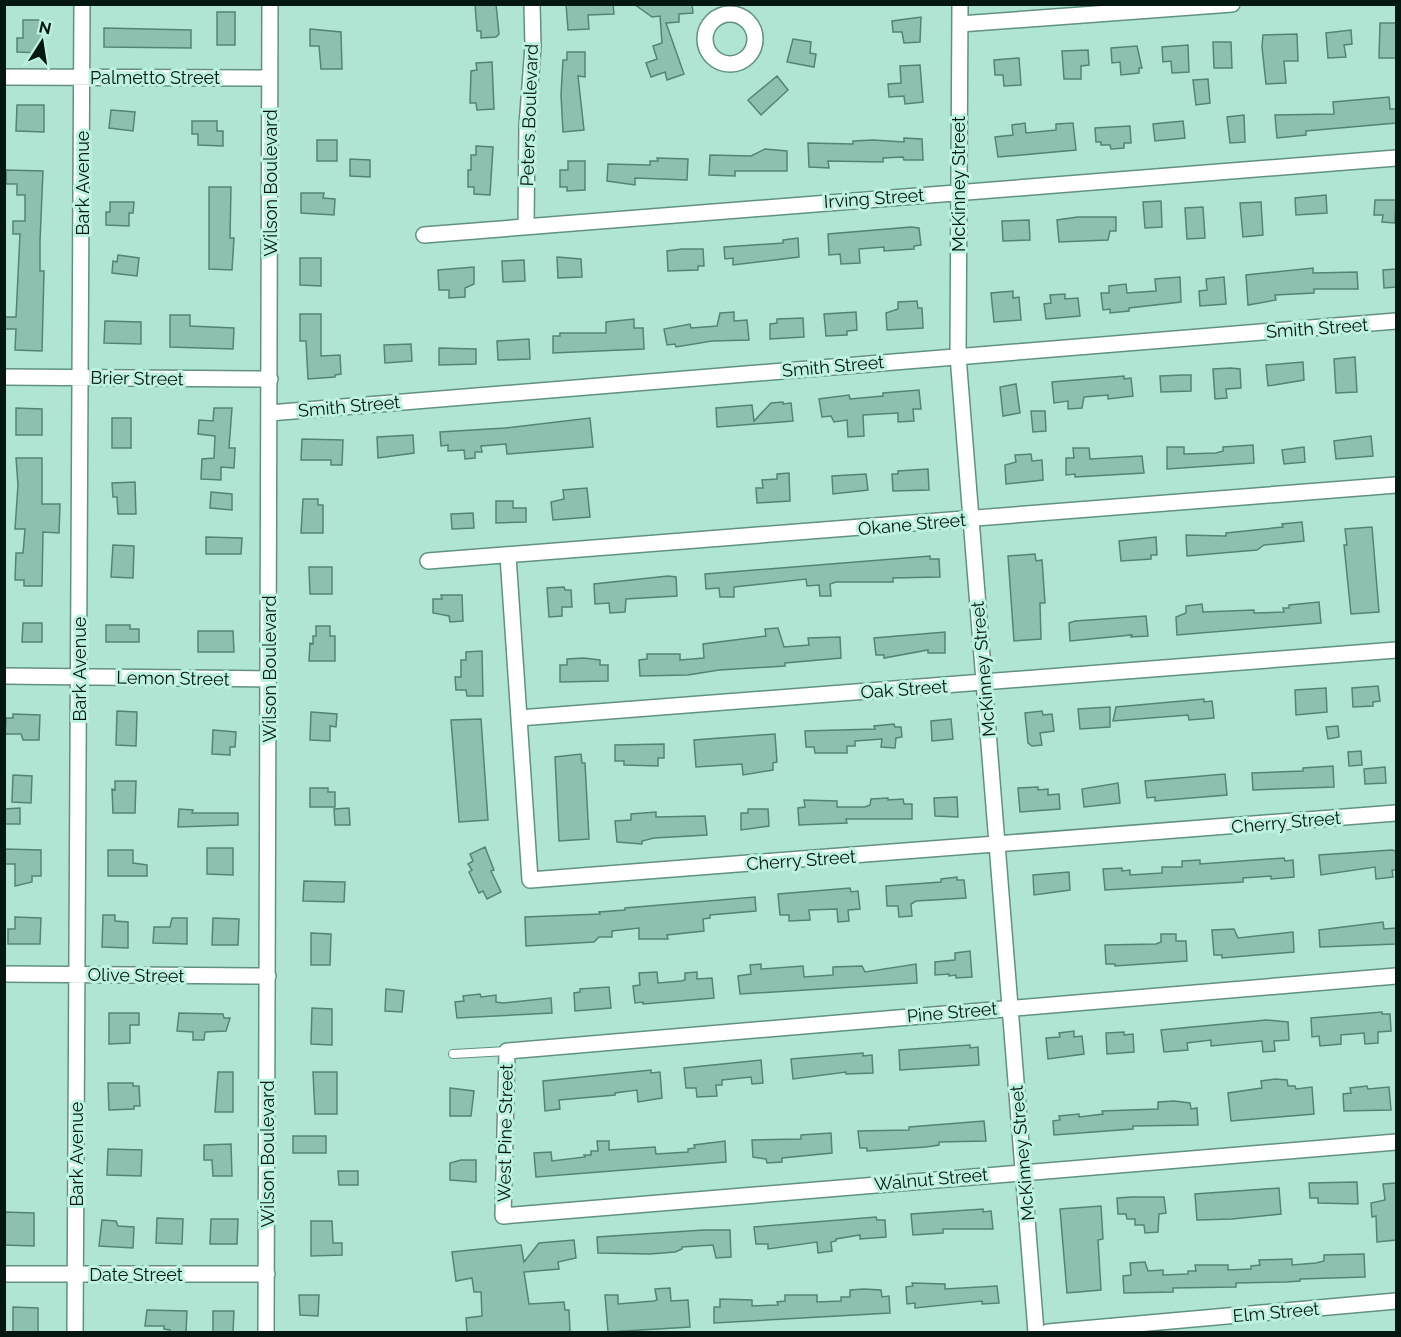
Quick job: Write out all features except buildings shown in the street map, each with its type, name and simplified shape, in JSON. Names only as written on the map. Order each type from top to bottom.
[{"type":"street","name":"Bark Avenue","points":[[75,1332],[82,377],[82,4]]},
{"type":"street","name":"Wilson Boulevard","points":[[266,1332],[270,4]]},
{"type":"street","name":"Peters Boulevard","points":[[526,226],[526,126],[532,46],[532,4]]},
{"type":"street","name":"McKinney Street","points":[[960,4],[958,356],[1036,1332]]},
{"type":"street","points":[[960,24],[1232,4]]},
{"type":"street","name":"Palmetto Street","points":[[4,77],[270,78]]},
{"type":"street","name":"Irving Street","points":[[424,234],[1396,158]]},
{"type":"street","name":"Smith Street","points":[[269,412],[1396,321]]},
{"type":"street","name":"Brier Street","points":[[4,377],[270,379]]},
{"type":"street","name":"Okane Street","points":[[428,561],[1396,485]]},
{"type":"street","name":"Cherry Street","points":[[508,556],[530,880],[1396,813]]},
{"type":"street","name":"Oak Street","points":[[519,718],[1396,650]]},
{"type":"street","name":"Lemon Street","points":[[4,676],[269,679]]},
{"type":"street","name":"Olive Street","points":[[4,974],[268,976]]},
{"type":"street","name":"Pine Street","points":[[507,1051],[1396,976]]},
{"type":"street","name":"West Pine Street","points":[[503,1216],[507,1051]]},
{"type":"street","name":"Walnut Street","points":[[503,1216],[1024,1171],[1396,1142]]},
{"type":"street","name":"Date Street","points":[[4,1274],[267,1274]]},
{"type":"street","name":"Elm Street","points":[[1048,1332],[1396,1301]]},
{"type":"lane","points":[[453,1054],[507,1051]]}]
